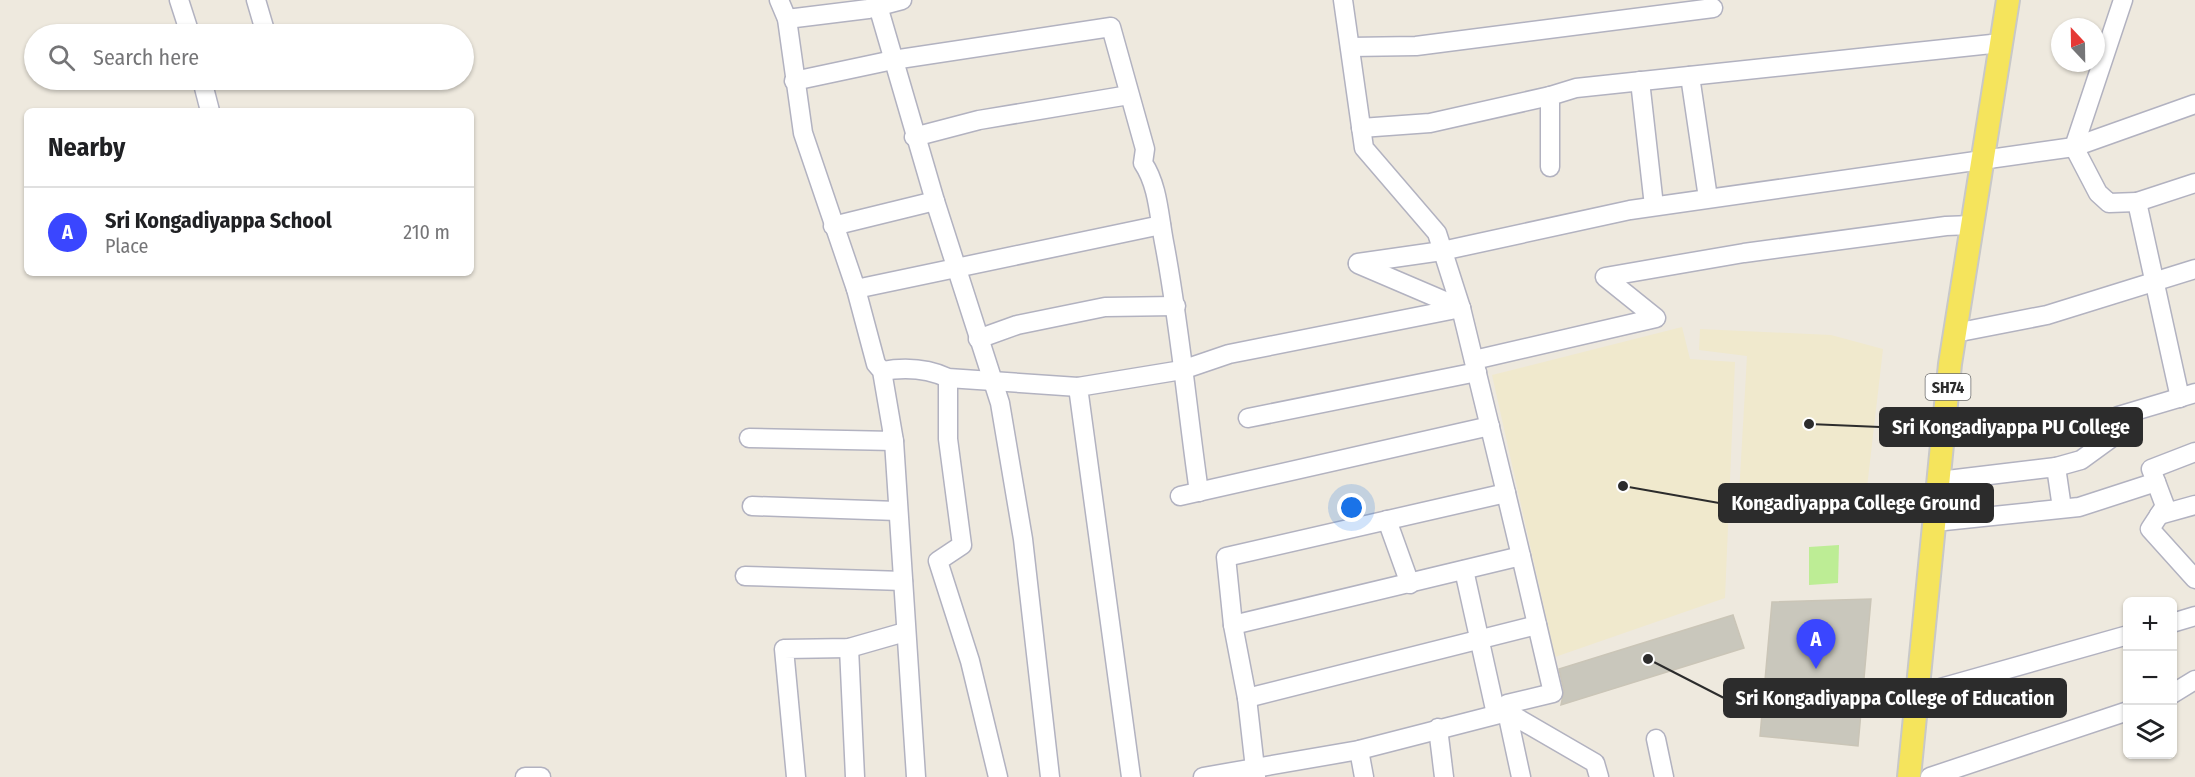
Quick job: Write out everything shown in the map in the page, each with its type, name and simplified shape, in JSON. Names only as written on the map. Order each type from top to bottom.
[{"type":"main road","name":"SH74","points":[[1910,777],[1955,333],[2008,0]]},
{"type":"street","points":[[179,0],[187,24]]},
{"type":"street","points":[[256,0],[263,24]]},
{"type":"street","points":[[779,0],[787,19],[803,133],[856,290],[876,364],[882,371],[894,441],[916,777]]},
{"type":"street","points":[[787,19],[902,0]]},
{"type":"street","points":[[1343,0],[1364,148],[1437,233],[1461,308],[1553,693],[1507,704],[1501,713]]},
{"type":"street","points":[[2123,0],[2074,147],[2098,193],[2109,203],[2137,202],[2195,183]]},
{"type":"street","points":[[878,3],[914,137],[1000,403],[1023,539],[1050,777]]},
{"type":"street","points":[[1350,47],[1416,46],[1713,8]]},
{"type":"street","points":[[794,81],[893,60],[1111,27],[1145,149],[1143,163],[1151,175],[1161,225],[1176,306],[1182,370],[1199,492]]},
{"type":"street","points":[[1361,128],[1430,123],[1576,88],[2001,43]]},
{"type":"street","points":[[1690,76],[1708,198]]},
{"type":"street","points":[[1640,81],[1654,206]]},
{"type":"street","points":[[205,90],[209,108]]},
{"type":"street","points":[[914,137],[979,120],[1129,95]]},
{"type":"street","points":[[1550,96],[1550,167]]},
{"type":"street","points":[[1461,308],[1358,263],[1442,251],[1654,206],[2074,147],[2195,104]]},
{"type":"street","points":[[834,226],[935,201]]},
{"type":"street","points":[[1939,481],[2056,467],[2081,460],[2114,436],[2118,416],[2187,395],[2137,202]]},
{"type":"street","points":[[856,290],[1161,225]]},
{"type":"street","points":[[1248,418],[1475,366],[1656,318],[1605,277],[1744,253],[1946,226],[1972,225]]},
{"type":"street","points":[[1955,333],[2047,315],[2195,269]]},
{"type":"street","points":[[978,339],[1017,325],[1105,307],[1176,306]]},
{"type":"street","points":[[882,371],[900,368],[923,370],[948,378],[1078,387],[1182,370],[1229,354],[1461,308]]},
{"type":"street","points":[[948,378],[948,439],[963,545],[938,561],[970,661],[998,777]]},
{"type":"street","points":[[1078,387],[1131,777]]},
{"type":"street","points":[[2002,430],[2074,419],[2114,436]]},
{"type":"street","points":[[1180,496],[1490,426]]},
{"type":"street","points":[[749,438],[894,441]]},
{"type":"street","points":[[2195,452],[2151,469],[2165,506],[2150,529],[2195,579]]},
{"type":"street","points":[[2056,467],[2062,508]]},
{"type":"street","points":[[1935,522],[2079,507],[2156,482]]},
{"type":"street","points":[[1255,772],[1247,698],[1233,625],[1226,557],[1506,493]]},
{"type":"street","points":[[2159,515],[2195,505]]},
{"type":"street","points":[[752,506],[897,511]]},
{"type":"street","points":[[1387,520],[1410,584]]},
{"type":"street","points":[[1233,625],[1521,556]]},
{"type":"street","points":[[1464,570],[1479,640],[1521,777]]},
{"type":"street","points":[[745,576],[903,581]]},
{"type":"street","points":[[2177,621],[2195,616]]},
{"type":"street","points":[[1247,698],[1537,625]]},
{"type":"street","points":[[796,777],[784,649],[849,648],[905,632]]},
{"type":"street","points":[[1919,694],[2123,636]]},
{"type":"street","points":[[849,648],[855,777]]},
{"type":"street","points":[[2177,691],[2195,680]]},
{"type":"street","points":[[1930,777],[2123,712]]},
{"type":"street","points":[[1203,777],[1255,772],[1359,750],[1501,713],[1595,763],[1599,777]]},
{"type":"street","points":[[1438,728],[1444,777]]},
{"type":"street","points":[[1656,739],[1664,777]]},
{"type":"street","points":[[1359,750],[1364,777]]},
{"type":"street","points":[[525,777],[541,777]]},
{"type":"shaded area","points":[[1682,327],[1690,359],[1735,362],[1725,598],[1555,657],[1492,375]]},
{"type":"shaded area","points":[[1700,329],[1831,335],[1883,349],[1866,496],[1739,494],[1747,356],[1699,350]]},
{"type":"green space","points":[[1839,545],[1838,583],[1809,585],[1809,547]]},
{"type":"building","points":[[1871,599],[1858,746],[1760,736],[1772,602]]},
{"type":"building","points":[[1733,615],[1744,648],[1561,705],[1564,691],[1559,669]]},
{"type":"place","name":"Sri Kongadiyappa PU College","points":[[1809,424]]},
{"type":"place","name":"Kongadiyappa College Ground","points":[[1623,486]]},
{"type":"place","name":"Sri Kongadiyappa College of Education","points":[[1648,659]]},
{"type":"place","name":"Sri Kongadiyappa School","points":[[1816,669]]}]
